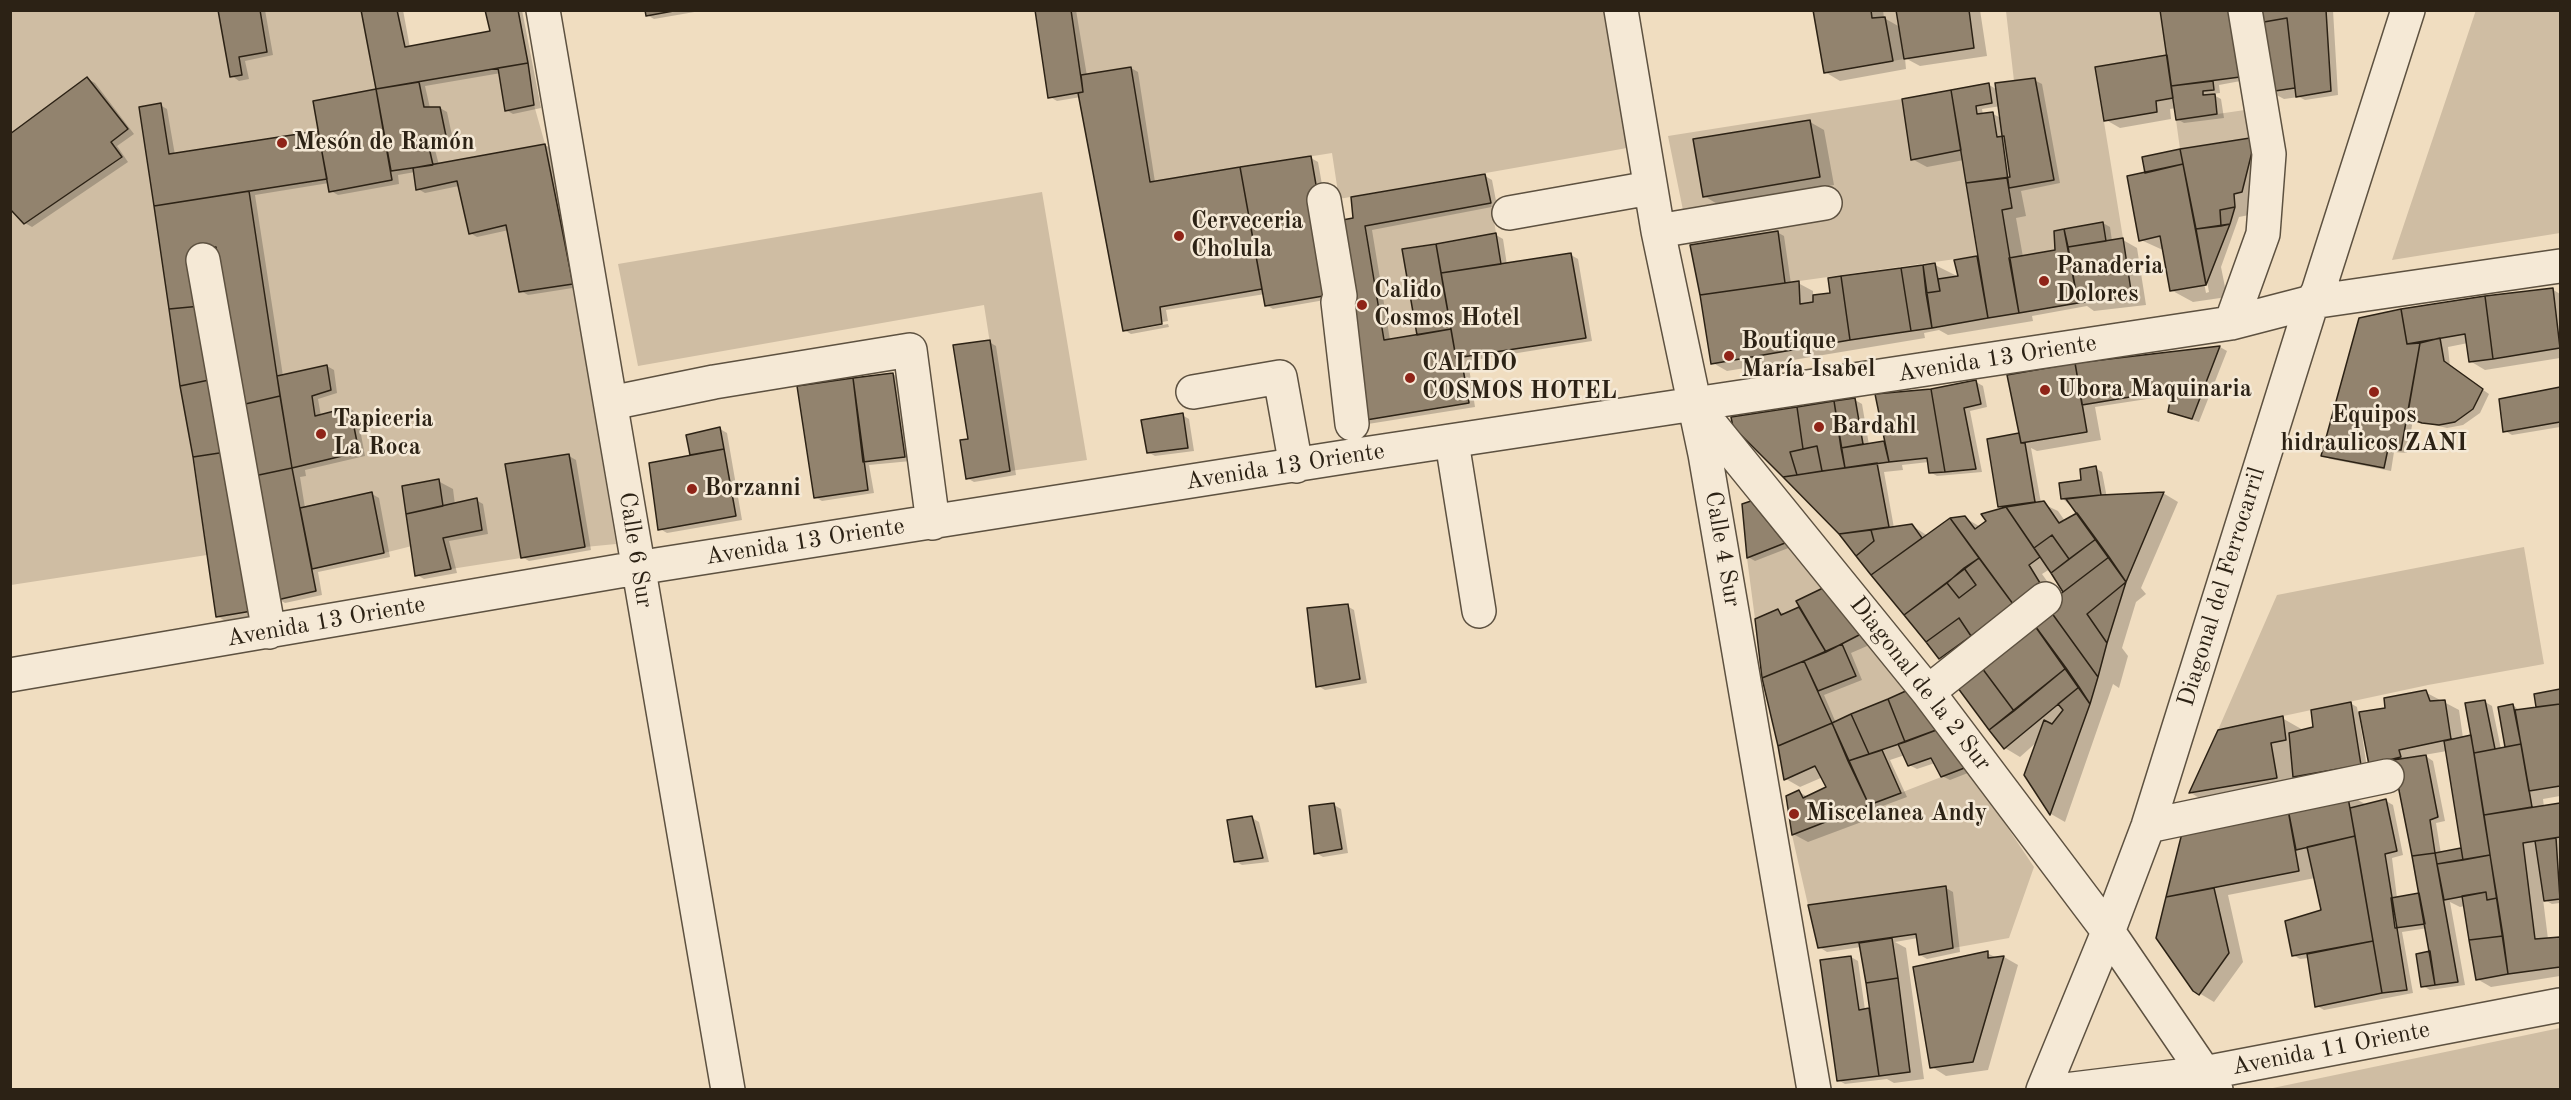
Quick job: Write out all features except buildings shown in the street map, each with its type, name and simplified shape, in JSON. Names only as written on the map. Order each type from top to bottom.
[{"type":"street","name":"Calle 6 Sur","points":[[543,10],[728,1089]]},
{"type":"street","name":"Calle 4 Sur","points":[[1621,10],[1658,231],[1707,465],[1814,1089]]},
{"type":"street","points":[[2231,323],[2263,234],[2269,154],[2245,10]]},
{"type":"street","name":"Diagonal del Ferrocarril","points":[[2043,1089],[2108,932],[2148,826],[2312,302],[2318,292],[2408,10]]},
{"type":"street","points":[[1509,213],[1650,188]]},
{"type":"street","points":[[1324,200],[1340,296],[1338,302],[1352,424]]},
{"type":"street","points":[[1658,231],[1825,203]]},
{"type":"street","points":[[203,260],[269,632]]},
{"type":"street","name":"Avenida 13 Oriente","points":[[10,675],[638,568],[2231,323],[2312,302],[2560,266]]},
{"type":"street","points":[[611,403],[714,382],[910,350],[933,523]]},
{"type":"street","points":[[1193,392],[1280,377],[1296,466]]},
{"type":"street","name":"Diagonal de la 2 Sur","points":[[1695,406],[1928,692],[2108,932],[2210,1081]]},
{"type":"street","points":[[1452,442],[1479,611]]},
{"type":"street","points":[[1928,692],[2045,599]]},
{"type":"street","points":[[2148,826],[2387,776]]},
{"type":"street","name":"Avenida 11 Oriente","points":[[2066,1089],[2210,1081],[2560,1005]]},
{"type":"shaded area","points":[[2476,10],[2560,11],[2560,233],[2392,260]]},
{"type":"shaded area","points":[[11,11],[218,11],[231,77],[242,75],[239,57],[267,52],[260,11],[361,11],[376,89],[313,101],[318,131],[169,154],[161,103],[139,107],[207,555],[11,585],[10,209],[25,223],[122,158],[111,142],[128,129],[87,78],[11,134]]},
{"type":"shaded area","points":[[1071,11],[1605,11],[1627,148],[1339,199],[1332,153],[1150,182],[1131,67],[1081,75]]},
{"type":"shaded area","points":[[1871,11],[1896,11],[1904,59],[1893,61],[1885,17],[1872,18]]},
{"type":"shaded area","points":[[2006,11],[2160,11],[2167,55],[2095,67],[2123,238],[2106,241],[2103,222],[2054,231],[2055,250],[2009,258],[2002,210],[2012,208],[2009,188],[2054,180],[2035,79],[2014,81]]},
{"type":"shaded area","points":[[498,68],[505,111],[534,105],[545,144],[433,165],[428,143],[446,136],[440,107],[424,107],[419,82]]},
{"type":"shaded area","points":[[1902,99],[1911,160],[1961,150],[1977,256],[1785,283],[1778,231],[1690,245],[1668,136]],"holes":[[[1810,120],[1820,177],[1703,197],[1693,139]]]},
{"type":"shaded area","points":[[2245,110],[2250,138],[2180,149],[2176,120]]},
{"type":"shaded area","points":[[413,168],[417,190],[457,181],[469,234],[506,225],[519,292],[573,284],[616,544],[585,547],[505,464],[521,558],[451,569],[443,538],[482,530],[443,506],[438,479],[402,486],[412,546],[384,553],[372,492],[300,508],[292,468],[358,452],[315,416],[312,396],[331,389],[327,365],[277,376],[249,191],[327,179],[330,192],[392,180],[391,171]]},
{"type":"shaded area","points":[[1042,192],[1087,460],[1010,471],[984,305],[638,366],[618,264]]},
{"type":"shaded area","points":[[1491,203],[1496,233],[1402,249],[1417,335],[1384,340],[1365,226]]},
{"type":"shaded area","points":[[1785,543],[1823,588],[1796,601],[1799,607],[1781,615],[1778,609],[1755,619],[1747,558]]},
{"type":"shaded area","points":[[2524,547],[2544,664],[2428,685],[2218,730],[2277,595]]},
{"type":"shaded area","points":[[1861,634],[1908,690],[1832,723],[1818,691],[1856,676],[1842,644]]},
{"type":"shaded area","points":[[1967,767],[2034,867],[2009,938],[1953,948],[1946,886],[1808,905],[1792,835]]},
{"type":"shaded area","points":[[2560,1028],[2560,1089],[2268,1089]]},
{"type":"place","name":"Mesón de Ramón","points":[[282,143]]},
{"type":"place","name":"Cerveceria Cholula","points":[[1179,236]]},
{"type":"place","name":"Panaderia Dolores","points":[[2044,281]]},
{"type":"place","name":"Calido Cosmos Hotel","points":[[1362,305]]},
{"type":"place","name":"Boutique María Isabel","points":[[1729,356]]},
{"type":"place","name":"CALIDO COSMOS HOTEL","points":[[1410,378]]},
{"type":"place","name":"Ubora Maquinaria","points":[[2045,390]]},
{"type":"place","name":"Equipos hidraulicos ZANI","points":[[2374,392]]},
{"type":"place","name":"Bardahl","points":[[1819,427]]},
{"type":"place","name":"Tapiceria La Roca","points":[[321,434]]},
{"type":"place","name":"Borzanni","points":[[692,489]]},
{"type":"place","name":"Miscelanea Andy","points":[[1794,814]]}]
